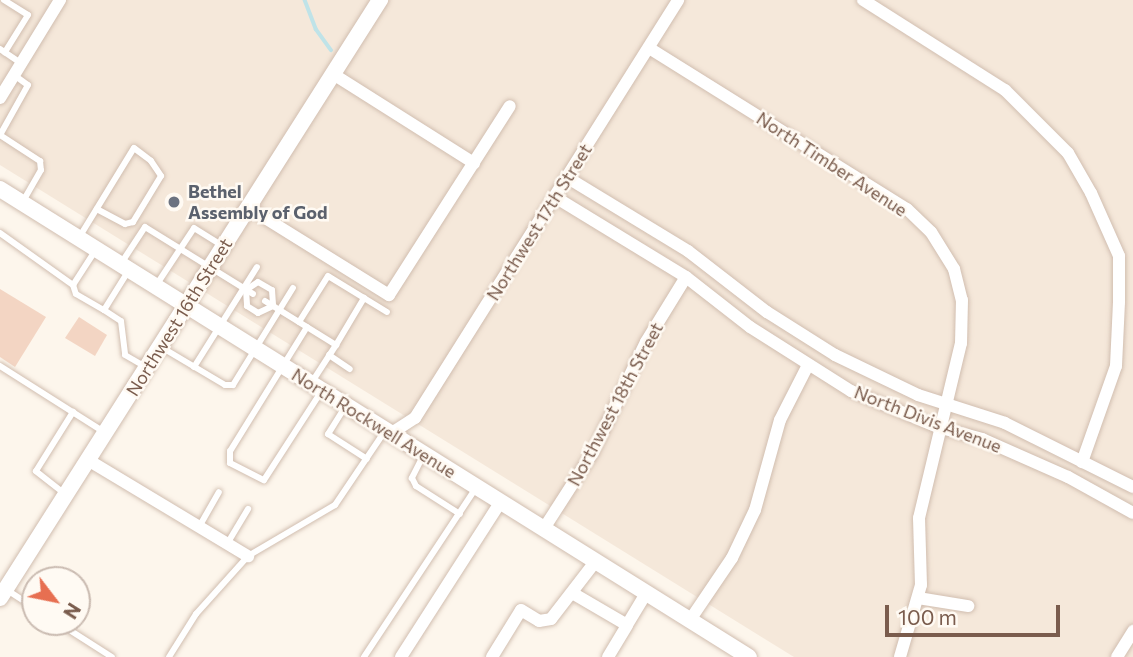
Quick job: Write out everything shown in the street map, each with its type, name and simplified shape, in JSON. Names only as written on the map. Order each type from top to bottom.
[{"type":"main road","name":"Northwest 16th Street","points":[[3,594],[380,0]]},
{"type":"main road","name":"North Rockwell Avenue","points":[[0,189],[749,657]]},
{"type":"street","points":[[0,98],[60,0]]},
{"type":"street","name":"Northwest 17th Street","points":[[388,432],[415,418],[678,0]]},
{"type":"street","points":[[863,0],[1005,90],[1041,122],[1068,153],[1119,256],[1116,366],[1082,462]]},
{"type":"street","name":"North Timber Avenue","points":[[649,48],[906,209],[931,232],[954,269],[962,300],[961,343],[943,403],[919,517],[918,598],[900,657]]},
{"type":"street","points":[[333,74],[474,163]]},
{"type":"street","points":[[249,208],[389,295],[510,106]]},
{"type":"street","name":"North Divis Avenue","points":[[568,178],[688,251],[767,312],[835,355],[943,403],[1005,422],[1133,487]]},
{"type":"street","name":"North Divis Avenue","points":[[555,197],[686,277],[808,365],[851,391],[938,427],[982,439],[1068,477],[1133,513]]},
{"type":"street","points":[[1119,256],[1133,254]]},
{"type":"street","name":"Northwest 18th Street","points":[[543,530],[593,452],[646,342],[686,277]]},
{"type":"street","points":[[690,620],[732,558],[755,510],[780,419],[808,365]]},
{"type":"street","points":[[88,460],[248,556]]},
{"type":"street","points":[[401,657],[500,503]]},
{"type":"street","points":[[492,657],[521,610],[547,621],[575,594],[596,562]]},
{"type":"street","points":[[608,657],[646,593]]},
{"type":"street","points":[[575,594],[627,625]]},
{"type":"street","points":[[918,598],[968,606]]},
{"type":"street","points":[[1117,657],[1133,631]]},
{"type":"lane","points":[[4,0],[28,15],[2,51],[21,63]]},
{"type":"lane","points":[[14,75],[28,85],[0,135],[40,161],[41,170],[22,203]]},
{"type":"lane","points":[[79,238],[134,148],[151,160],[162,176],[133,222],[125,224],[97,209]]},
{"type":"lane","points":[[104,310],[145,227],[248,291]]},
{"type":"lane","points":[[156,285],[194,228],[225,247]]},
{"type":"lane","points":[[0,233],[73,285],[76,294],[121,321],[125,355],[147,368]]},
{"type":"lane","points":[[73,285],[96,248]]},
{"type":"lane","points":[[257,267],[248,291],[247,306],[258,313],[273,306]]},
{"type":"lane","points":[[299,322],[328,276],[387,312]]},
{"type":"lane","points":[[194,367],[220,325],[258,282],[272,290],[273,306]]},
{"type":"lane","points":[[161,347],[230,386],[293,288]]},
{"type":"lane","points":[[307,327],[230,451],[230,463],[264,480],[317,387],[329,355],[364,298]]},
{"type":"lane","points":[[265,301],[336,345]]},
{"type":"lane","points":[[329,355],[350,369]]},
{"type":"lane","points":[[0,366],[106,433]]},
{"type":"lane","points":[[346,405],[328,434],[368,459]]},
{"type":"lane","points":[[66,495],[36,471],[73,412]]},
{"type":"lane","points":[[169,657],[196,614],[248,556],[335,505],[388,432]]},
{"type":"lane","points":[[424,455],[412,478],[416,486],[460,514]]},
{"type":"lane","points":[[364,657],[476,488]]},
{"type":"lane","points":[[199,527],[219,492]]},
{"type":"lane","points":[[227,544],[248,509]]},
{"type":"lane","points":[[3,594],[21,602]]},
{"type":"lane","points":[[79,636],[112,657]]},
{"type":"shaded area","points":[[0,0],[1133,0],[1133,657],[794,657],[0,165]]},
{"type":"building","points":[[0,289],[46,317],[15,367],[0,357]]},
{"type":"building","points":[[79,317],[107,335],[95,356],[65,338]]},
{"type":"waterway","points":[[305,0],[316,29],[331,50]]},
{"type":"place","name":"Bethel Assembly of God","points":[[174,202]]}]
